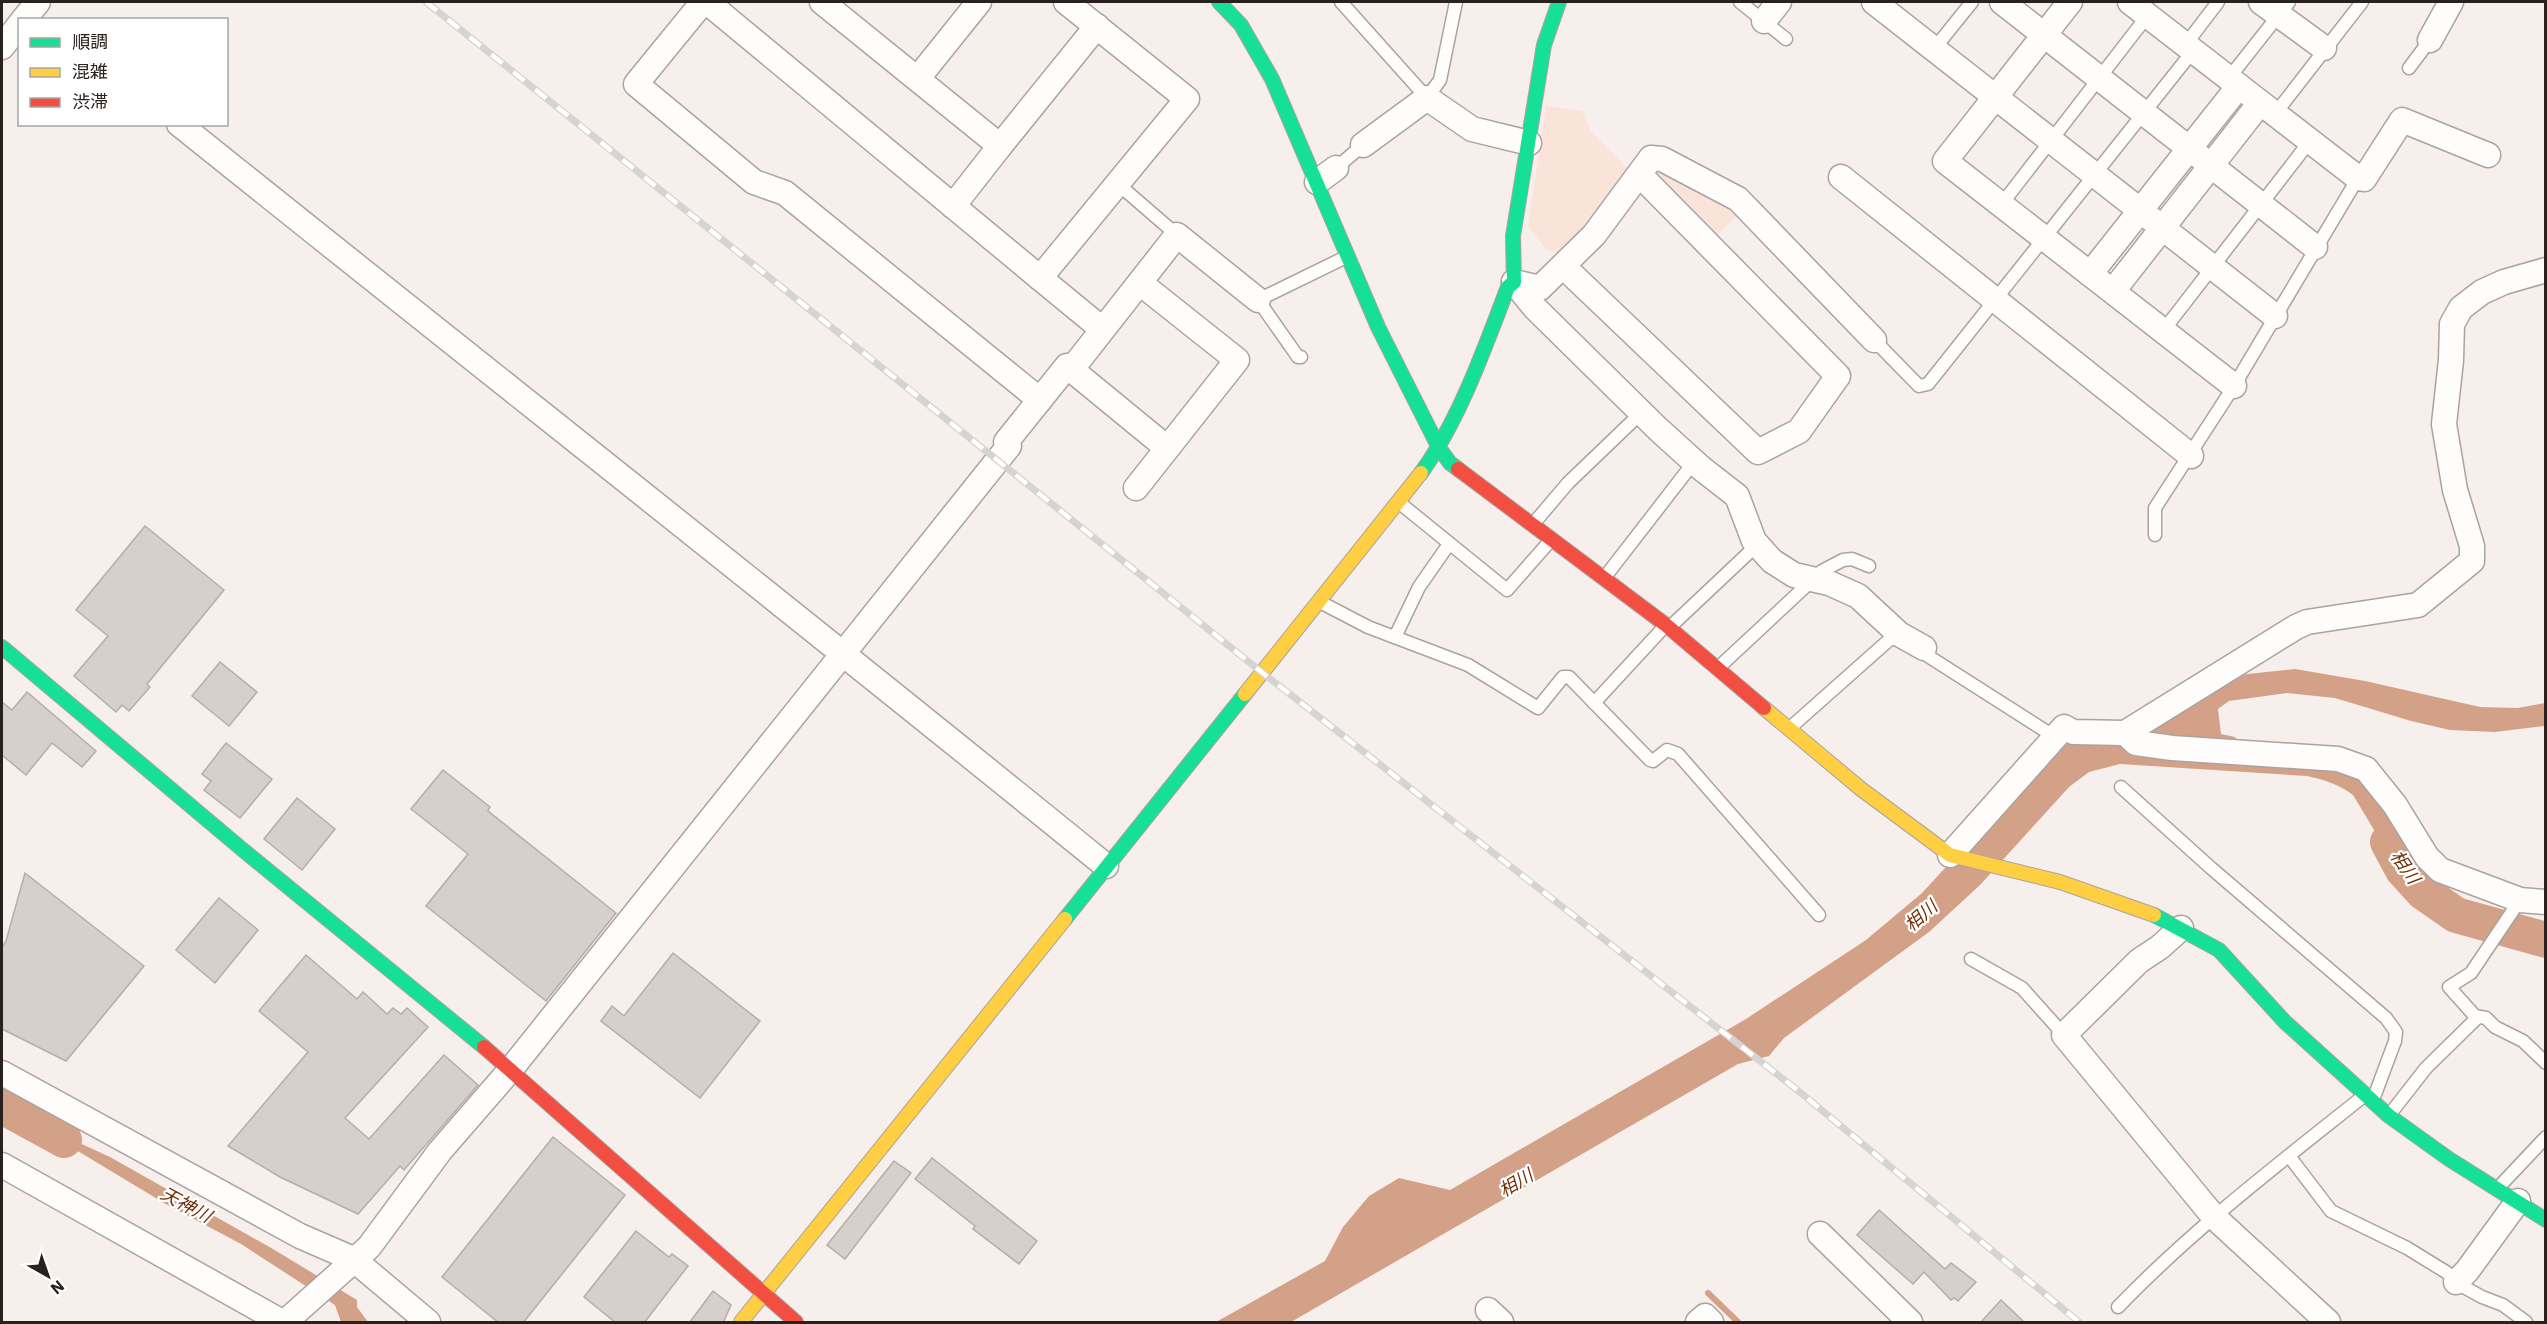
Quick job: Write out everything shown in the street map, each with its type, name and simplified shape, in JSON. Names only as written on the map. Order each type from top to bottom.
[{"type":"street","points":[[25,18],[38,2]]},
{"type":"street","points":[[1040,400],[785,193],[754,182],[636,84],[705,2],[1102,329]]},
{"type":"street","points":[[918,78],[979,2]]},
{"type":"street","points":[[1040,278],[1187,99],[1066,2]]},
{"type":"street","points":[[1219,2],[1241,25],[1327,175],[1348,255],[1378,327],[1439,448],[1450,463],[1668,627],[1860,789],[1950,855],[2060,882],[2164,919],[2219,950],[2285,1022],[2389,1116],[2449,1159],[2546,1220]]},
{"type":"street","points":[[1559,2],[1544,45],[1513,236],[1514,282],[1535,308],[1694,462],[1737,496],[1757,545],[1772,561],[1794,575],[1829,583],[1858,596],[1884,622],[1924,648]]},
{"type":"street","points":[[1764,21],[1779,2]]},
{"type":"street","points":[[2002,2],[2315,247]]},
{"type":"street","points":[[2070,2],[1945,161],[2234,386]]},
{"type":"street","points":[[2430,40],[2451,2]]},
{"type":"street","points":[[834,5],[1000,146]]},
{"type":"street","points":[[1887,5],[1934,49],[2275,316]]},
{"type":"street","points":[[2276,6],[2324,48]]},
{"type":"street","points":[[2143,8],[2189,48],[2358,178],[2364,179],[2402,120],[2488,155]]},
{"type":"street","points":[[952,206],[1097,26]]},
{"type":"street","points":[[2,47],[18,27]]},
{"type":"street","points":[[2090,274],[2190,149],[2234,82]]},
{"type":"street","points":[[1363,145],[1427,98],[1472,129],[1529,143]]},
{"type":"street","points":[[2113,291],[2211,166],[2268,108]]},
{"type":"street","points":[[182,126],[843,652],[1106,866]]},
{"type":"street","points":[[1514,282],[1540,288],[1564,267],[1594,235],[1651,159],[1662,159],[1730,193],[1874,340]]},
{"type":"street","points":[[1564,267],[1758,452],[1799,431],[1838,376],[1640,175]]},
{"type":"street","points":[[1841,177],[2191,456]]},
{"type":"street","points":[[1071,370],[1177,235],[1258,300]]},
{"type":"street","points":[[1950,855],[2064,727],[2073,732],[2125,733],[2296,627],[2307,622],[2418,605],[2472,561],[2472,546],[2455,490],[2444,424],[2451,360],[2452,324],[2461,308],[2482,292],[2504,282],[2546,270]]},
{"type":"street","points":[[741,1323],[1400,502],[1439,448],[1487,342],[1508,287],[1514,282]]},
{"type":"street","points":[[1136,488],[1237,360],[1140,283]]},
{"type":"street","points":[[2,1165],[286,1321],[369,1247],[440,1151],[511,1070],[1009,446],[1006,442],[1067,366],[1167,448]]},
{"type":"street","points":[[2,647],[243,850],[511,1070],[765,1292],[796,1323]]},
{"type":"street","points":[[2125,733],[2136,742],[2172,748],[2338,759],[2366,769],[2395,805],[2432,863],[2440,870],[2520,900],[2546,902]]},
{"type":"street","points":[[2181,928],[2160,947],[2139,961],[2064,1035],[2214,1217],[2328,1323]]},
{"type":"street","points":[[2,1073],[349,1263],[428,1323]]},
{"type":"street","points":[[2456,1282],[2467,1271],[2518,1202]]},
{"type":"street","points":[[1820,1234],[1910,1323]]},
{"type":"street","points":[[1698,1323],[1705,1316],[1711,1323]]},
{"type":"lane","points":[[1341,2],[1427,98],[1440,80],[1456,2]]},
{"type":"lane","points":[[1740,2],[1786,39]]},
{"type":"lane","points":[[1934,49],[1972,2]]},
{"type":"lane","points":[[1874,340],[1919,386],[1929,384],[2144,113],[2218,2]]},
{"type":"lane","points":[[2268,108],[2324,48],[2362,2]]},
{"type":"lane","points":[[2234,82],[2276,6]]},
{"type":"lane","points":[[2001,205],[2099,78],[2143,8]]},
{"type":"lane","points":[[2409,68],[2430,40]]},
{"type":"lane","points":[[2163,331],[2310,141]]},
{"type":"lane","points":[[1327,175],[1363,145]]},
{"type":"lane","points":[[2155,535],[2156,508],[2234,386],[2358,178]]},
{"type":"lane","points":[[1118,184],[1177,235]]},
{"type":"lane","points":[[1301,357],[1298,357],[1258,300],[1348,255]]},
{"type":"lane","points":[[1532,525],[1568,483],[1642,412]]},
{"type":"lane","points":[[1604,578],[1694,462]]},
{"type":"lane","points":[[1400,502],[1507,590],[1551,540]]},
{"type":"lane","points":[[1395,637],[1419,586],[1449,544]]},
{"type":"lane","points":[[1594,703],[1668,627],[1757,545]]},
{"type":"lane","points":[[1717,669],[1832,564],[1852,559],[1869,566]]},
{"type":"lane","points":[[1321,602],[1368,627],[1468,665],[1538,708],[1565,675],[1650,760],[1653,761],[1667,750],[1678,754],[1819,915]]},
{"type":"lane","points":[[1789,729],[1889,640],[1903,636]]},
{"type":"lane","points":[[1924,648],[1928,656],[2055,737]]},
{"type":"lane","points":[[2118,1307],[2214,1217],[2289,1156],[2369,1098],[2395,1041],[2396,1032],[2386,1018],[2211,868],[2121,787]]},
{"type":"lane","points":[[2520,900],[2471,973],[2449,987],[2478,1017],[2486,1018],[2495,1027],[2523,1041],[2546,1063]]},
{"type":"lane","points":[[1971,959],[2022,988],[2064,1035]]},
{"type":"lane","points":[[2389,1116],[2426,1068],[2478,1017]]},
{"type":"lane","points":[[2497,1189],[2546,1137]]},
{"type":"lane","points":[[2289,1156],[2331,1211],[2407,1248],[2456,1282],[2482,1297],[2503,1305],[2526,1323]]},
{"type":"shaded area","points":[[1546,106],[1582,111],[1590,130],[1633,174],[1567,257],[1546,249],[1528,226]]},
{"type":"shaded area","points":[[1652,166],[1743,210],[1712,240],[1649,178]]},
{"type":"water","points":[[2295,669],[2365,681],[2480,707],[2518,708],[2545,703],[2545,726],[2495,732],[2450,730],[2335,698],[2287,693],[2229,701],[2218,709],[2221,734],[2235,737],[2252,761],[2348,773],[2367,784],[2393,819],[2423,877],[2481,929],[2400,873],[2353,795],[2331,783],[2307,776],[2120,764],[2089,772],[2069,787],[1980,885],[1929,932],[1784,1038],[1769,1056],[1738,1064],[1291,1322],[1216,1322],[1325,1261],[1343,1227],[1369,1196],[1399,1178],[1450,1190],[1746,1019],[1866,940],[1922,893],[2065,738],[2129,719],[2238,675]]},
{"type":"water","points":[[18,1115],[110,1157],[273,1249],[357,1300],[357,1307],[368,1322],[341,1322],[335,1305],[241,1244],[164,1203]]},
{"type":"building","points":[[145,526],[224,590],[147,684],[150,687],[129,711],[122,705],[116,712],[74,676],[108,636],[76,610]]},
{"type":"building","points":[[220,662],[257,692],[229,726],[192,696]]},
{"type":"building","points":[[27,692],[96,751],[82,767],[52,743],[26,775],[2,755],[2,702],[12,710]]},
{"type":"building","points":[[226,743],[272,779],[240,818],[204,790],[211,781],[202,774]]},
{"type":"building","points":[[443,770],[490,807],[488,811],[616,913],[546,1001],[426,906],[468,854],[411,809]]},
{"type":"building","points":[[297,798],[335,829],[302,870],[264,839]]},
{"type":"building","points":[[25,873],[144,966],[66,1061],[2,1029],[2,947],[6,941]]},
{"type":"building","points":[[219,898],[258,930],[215,983],[176,950]]},
{"type":"building","points":[[673,953],[760,1021],[700,1098],[601,1021],[612,1006],[624,1016]]},
{"type":"building","points":[[306,955],[357,999],[363,992],[387,1014],[393,1008],[401,1014],[407,1008],[428,1027],[345,1118],[369,1139],[444,1055],[478,1085],[404,1170],[400,1166],[358,1214],[280,1177],[228,1146],[308,1052],[259,1011]]},
{"type":"building","points":[[553,1137],[625,1195],[523,1323],[499,1323],[442,1277]]},
{"type":"building","points":[[932,1158],[1037,1241],[1019,1264],[973,1229],[975,1226],[915,1179]]},
{"type":"building","points":[[894,1161],[911,1173],[845,1259],[827,1245]]},
{"type":"building","points":[[1879,1210],[1945,1269],[1951,1263],[1976,1282],[1958,1301],[1954,1298],[1951,1300],[1924,1272],[1913,1284],[1857,1235]]},
{"type":"building","points":[[636,1231],[669,1257],[672,1254],[688,1266],[644,1323],[616,1323],[584,1297]]},
{"type":"building","points":[[713,1291],[731,1305],[723,1323],[689,1323]]},
{"type":"building","points":[[2001,1300],[2025,1323],[1980,1323]]},
{"type":"waterway","name":"相川","points":[[2388,842],[2403,870],[2423,892],[2456,915],[2546,940]]},
{"type":"waterway","name":"天神川","points":[[2,1106],[64,1140]]},
{"type":"waterway","name":"相川","points":[[1708,1293],[1738,1322]]},
{"type":"railway","points":[[426,2],[1264,674],[1796,1089],[2079,1322]]},
{"type":"traffic: fast","points":[[1219,2],[1241,25],[1272,79],[1378,327],[1439,448],[1450,463],[1458,469]]},
{"type":"traffic: fast","points":[[1421,473],[1448,430],[1480,359],[1508,287],[1514,282],[1513,236],[1544,45],[1559,2]]},
{"type":"traffic: fast","points":[[2,647],[243,850],[484,1047]]},
{"type":"traffic: fast","points":[[1065,919],[1245,694]]},
{"type":"traffic: fast","points":[[2154,915],[2219,950],[2285,1022],[2389,1116],[2449,1159],[2546,1220]]},
{"type":"traffic: slow","points":[[1245,694],[1421,473]]},
{"type":"traffic: slow","points":[[1764,708],[1861,789],[1950,855],[2060,882],[2154,915]]},
{"type":"traffic: slow","points":[[741,1322],[1065,919]]},
{"type":"traffic: jam","points":[[1458,469],[1666,625],[1764,708]]},
{"type":"traffic: jam","points":[[484,1047],[796,1322]]}]
